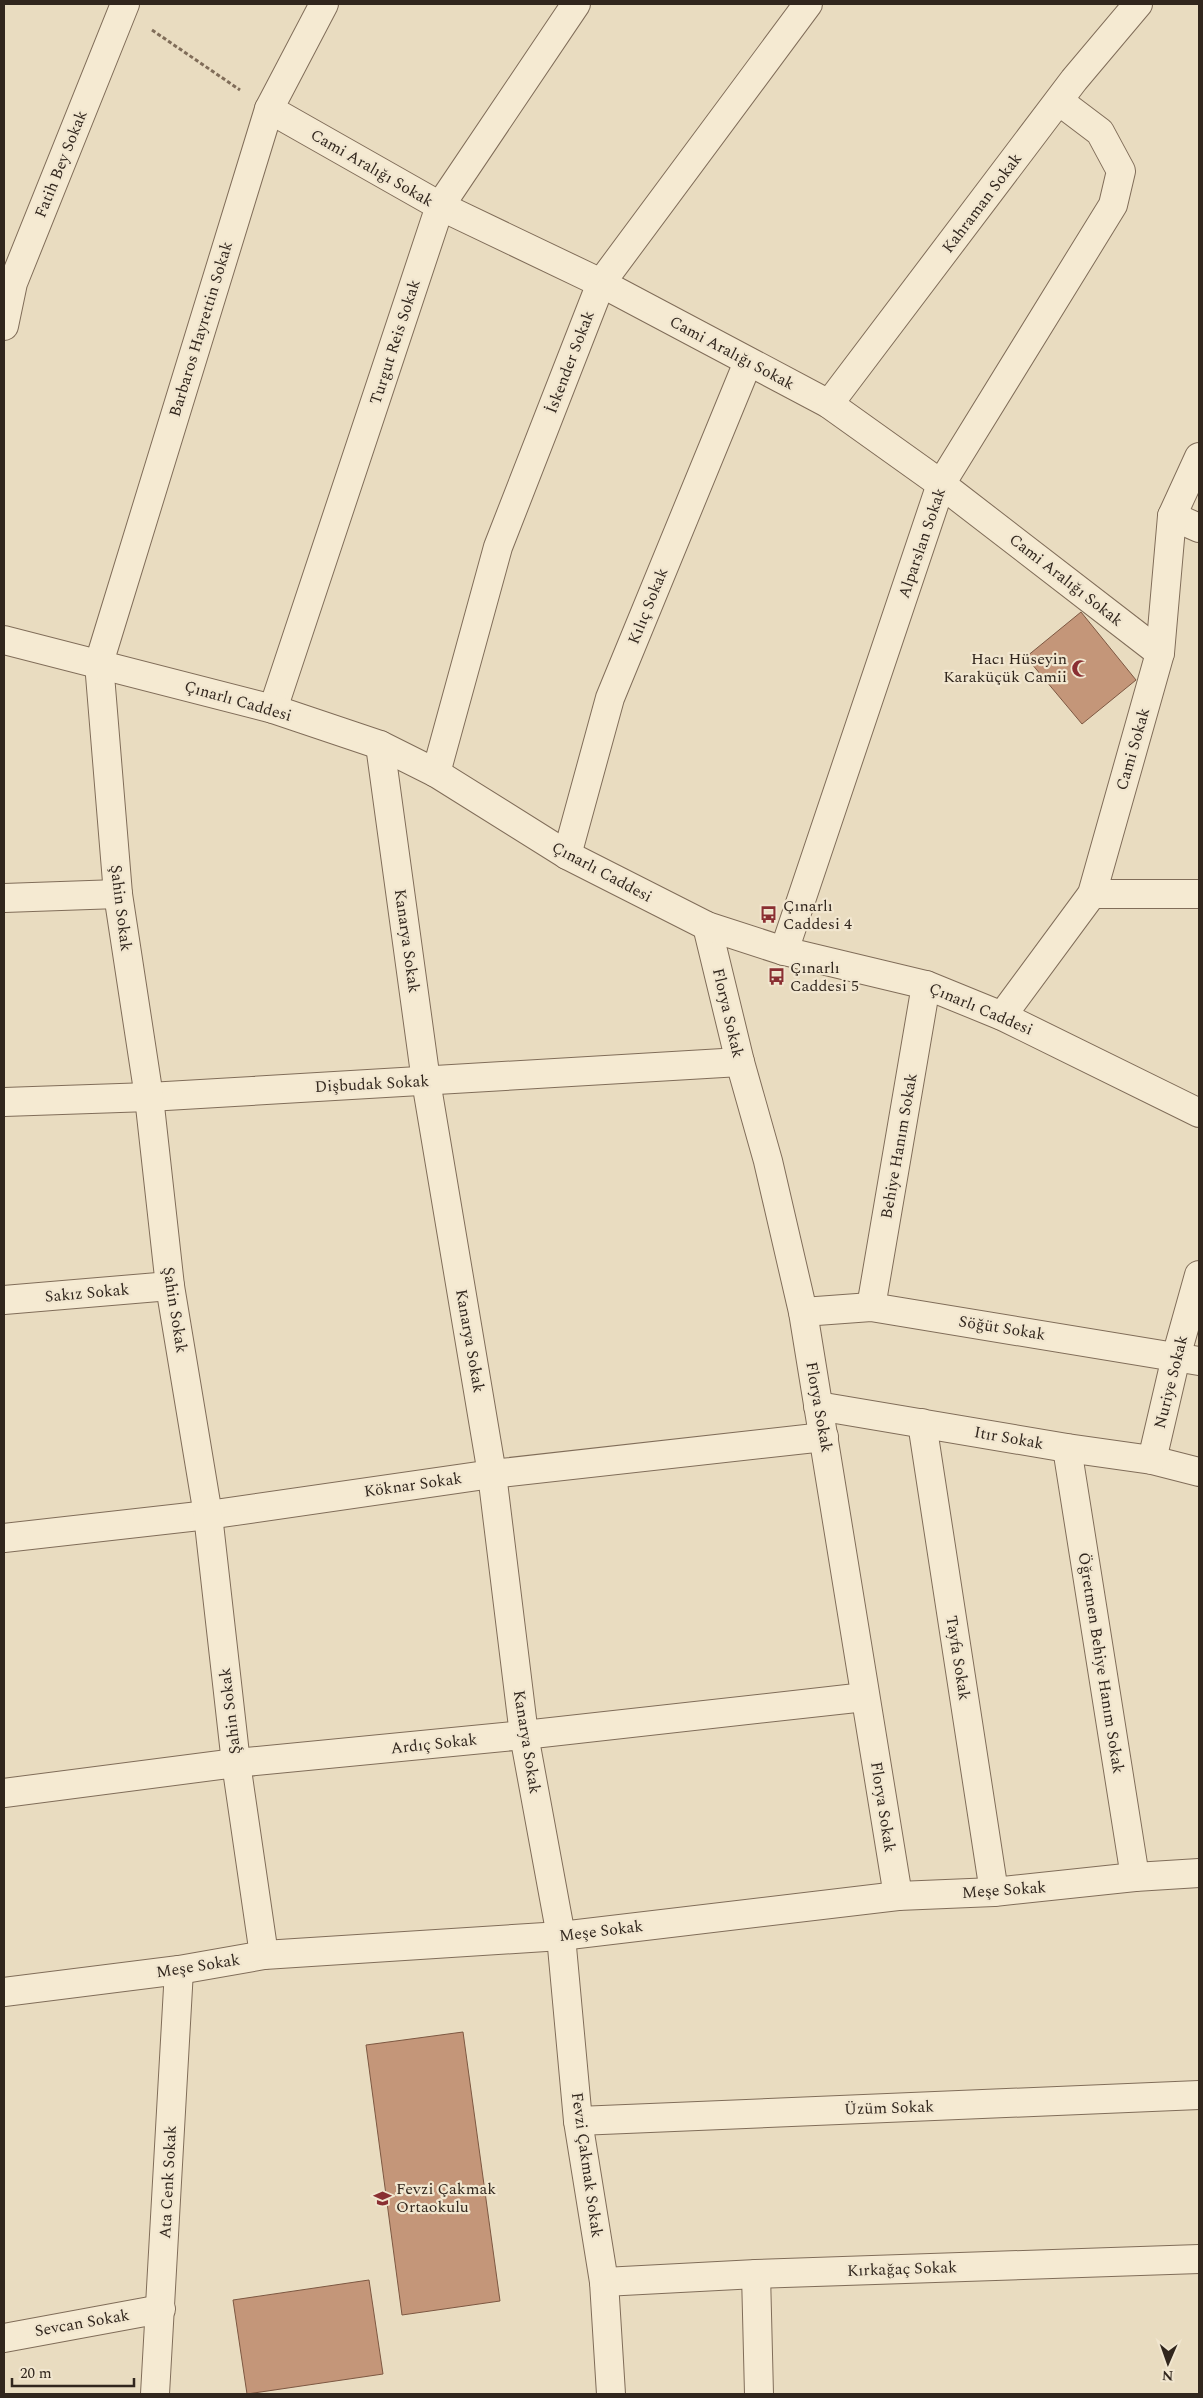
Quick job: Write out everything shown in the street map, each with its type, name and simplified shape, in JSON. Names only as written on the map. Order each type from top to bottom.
[{"type":"street","name":"Barbaros Hayrettin Sokak","points":[[99,663],[269,109],[324,4]]},
{"type":"street","name":"Turgut Reis Sokak","points":[[273,709],[440,206],[576,4]]},
{"type":"street","name":"İskender Sokak","points":[[436,773],[498,546],[601,283],[808,4]]},
{"type":"street","name":"Kahraman Sokak","points":[[829,404],[1059,101],[1138,4]]},
{"type":"street","name":"Fatih Bey Sokak","points":[[4,326],[13,283],[121,6]]},
{"type":"street","name":"Alparslan Sokak","points":[[784,951],[941,484],[1113,205],[1121,171],[1100,132],[1059,101]]},
{"type":"street","name":"Cami Aralığı Sokak","points":[[269,109],[440,206],[601,283],[829,404],[941,484],[1160,652]]},
{"type":"street","name":"Kılıç Sokak","points":[[567,855],[610,698],[748,362]]},
{"type":"street","name":"Cami Sokak","points":[[1002,1016],[1092,894],[1160,652],[1172,516],[1199,458]]},
{"type":"street","points":[[1172,516],[1199,528]]},
{"type":"street","name":"Çınarlı Caddesi","points":[[4,640],[273,709],[380,745],[436,773],[567,855],[707,926],[784,951],[926,985],[1002,1016],[1199,1113]]},
{"type":"street","name":"Şahin Sokak","points":[[99,663],[118,894],[148,1097],[170,1286],[208,1515],[236,1763],[264,1955]]},
{"type":"street","name":"Kanarya Sokak","points":[[380,745],[426,1081],[492,1474],[524,1735],[561,1936]]},
{"type":"street","points":[[4,898],[118,894]]},
{"type":"street","points":[[1092,894],[1199,894]]},
{"type":"street","name":"Florya Sokak","points":[[707,926],[740,1062],[768,1161],[803,1312],[898,1896]]},
{"type":"street","name":"Behiye Hanım Sokak","points":[[871,1307],[926,985]]},
{"type":"street","name":"Dişbudak Sokak","points":[[4,1102],[148,1097],[740,1062]]},
{"type":"street","name":"Nuriye Sokak","points":[[1152,1460],[1188,1359],[1199,1275]]},
{"type":"street","name":"Sakız Sokak","points":[[4,1300],[170,1286]]},
{"type":"street","name":"Söğüt Sokak","points":[[803,1312],[871,1307],[1188,1359]]},
{"type":"street","name":"Itır Sokak","points":[[818,1406],[1067,1448],[1152,1460],[1199,1472]]},
{"type":"street","name":"Tayfa Sokak","points":[[922,1423],[994,1892]]},
{"type":"street","name":"Köknar Sokak","points":[[4,1538],[208,1515],[492,1474],[824,1437]]},
{"type":"street","name":"Öğretmen Behiye Hanım Sokak","points":[[1067,1448],[1135,1877]]},
{"type":"street","name":"Ardıç Sokak","points":[[4,1793],[236,1763],[524,1735],[865,1697]]},
{"type":"street","name":"Meşe Sokak","points":[[4,1992],[179,1970],[264,1955],[561,1936],[898,1896],[994,1892],[1135,1877],[1199,1873]]},
{"type":"street","name":"Fevzi Çakmak Sokak","points":[[561,1936],[578,2121],[604,2282],[611,2394]]},
{"type":"street","name":"Ata Cenk Sokak","points":[[155,2394],[179,1970]]},
{"type":"street","name":"Üzüm Sokak","points":[[578,2121],[1199,2095]]},
{"type":"street","name":"Kırkağaç Sokak","points":[[604,2282],[756,2274],[1199,2259]]},
{"type":"street","points":[[756,2274],[759,2394]]},
{"type":"street","name":"Sevcan Sokak","points":[[4,2338],[161,2309]]},
{"type":"path","points":[[121,6],[269,109]]},
{"type":"building","name":"Hacı Hüseyin Karaküçük Camii","points":[[1081,612],[1136,680],[1082,724],[1026,657]]},
{"type":"building","points":[[463,2032],[500,2301],[402,2315],[366,2045]]},
{"type":"building","points":[[369,2280],[383,2374],[247,2394],[233,2300]]},
{"type":"place","name":"Hacı Hüseyin Karaküçük Camii","points":[[1081,668]]},
{"type":"place","name":"Çınarlı Caddesi 4","points":[[769,915]]},
{"type":"place","name":"Çınarlı Caddesi 5","points":[[776,977]]},
{"type":"place","name":"Fevzi Çakmak Ortaokulu","points":[[382,2198]]}]
